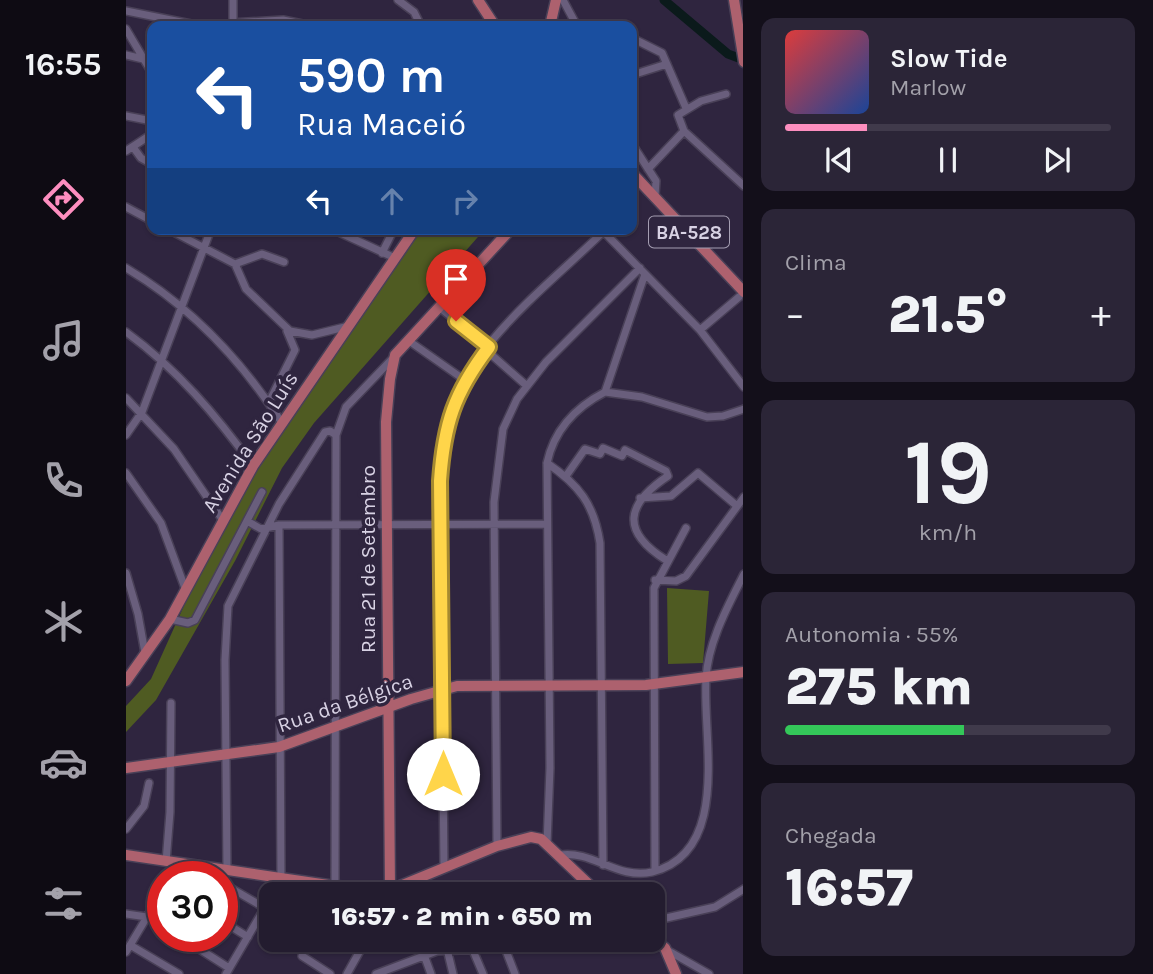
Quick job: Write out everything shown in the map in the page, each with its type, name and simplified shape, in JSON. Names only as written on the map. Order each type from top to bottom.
[{"type":"main road","points":[[478,0],[492,21]]},
{"type":"main road","points":[[551,21],[556,0]]},
{"type":"main road","points":[[734,0],[743,58]]},
{"type":"main road","name":"BA-528","points":[[637,178],[742,292]]},
{"type":"main road","name":"Avenida São Luís","points":[[126,681],[170,619],[253,466],[411,235]]},
{"type":"main road","points":[[395,355],[505,235]]},
{"type":"main road","name":"Rua 21 de Setembro","points":[[390,882],[387,400],[395,355]]},
{"type":"main road","name":"Rua da Bélgica","points":[[126,768],[279,747],[443,689],[548,684],[603,687],[655,684],[743,672]]},
{"type":"main road","points":[[412,882],[497,846],[531,838],[541,839],[585,882]]},
{"type":"main road","points":[[126,855],[160,861]]},
{"type":"main road","points":[[238,872],[304,882]]},
{"type":"main road","points":[[665,948],[676,974]]},
{"type":"street","points":[[233,0],[233,21]]},
{"type":"street","points":[[398,0],[414,12],[418,21]]},
{"type":"street","points":[[563,0],[574,21]]},
{"type":"street","points":[[126,11],[176,21]]},
{"type":"street","points":[[126,29],[147,65]]},
{"type":"street","points":[[637,40],[658,49],[686,108]]},
{"type":"street","points":[[126,55],[143,59]]},
{"type":"street","points":[[637,73],[667,64]]},
{"type":"street","points":[[726,94],[686,108],[677,117],[684,131],[743,185]]},
{"type":"street","points":[[126,116],[147,120]]},
{"type":"street","points":[[648,169],[684,131]]},
{"type":"street","points":[[147,137],[130,149],[147,161]]},
{"type":"street","points":[[637,152],[656,184],[655,196]]},
{"type":"street","points":[[126,207],[147,218]]},
{"type":"street","points":[[179,235],[235,264],[246,289],[285,328],[295,350],[269,402]]},
{"type":"street","points":[[126,435],[142,412],[209,235]]},
{"type":"street","points":[[344,235],[395,258]]},
{"type":"street","points":[[382,253],[391,235]]},
{"type":"street","points":[[444,868],[441,522],[444,430],[466,381],[487,349],[598,235]]},
{"type":"street","points":[[608,235],[700,330],[743,386]]},
{"type":"street","points":[[235,264],[262,254],[284,262]]},
{"type":"street","points":[[126,268],[181,308],[231,355],[269,402],[282,423]]},
{"type":"street","points":[[497,846],[495,485],[503,429],[508,415],[546,362],[643,271]]},
{"type":"street","points":[[605,392],[643,271]]},
{"type":"street","points":[[700,330],[742,292]]},
{"type":"street","points":[[439,307],[527,386]]},
{"type":"street","points":[[285,328],[312,335],[349,326]]},
{"type":"street","points":[[126,332],[162,358],[216,416],[253,466]]},
{"type":"street","points":[[409,341],[466,381]]},
{"type":"street","points":[[335,882],[336,435],[346,407],[395,355]]},
{"type":"street","points":[[547,844],[550,768],[547,463],[554,441],[566,421],[583,405],[605,392],[642,397],[707,417],[723,416],[743,409]]},
{"type":"street","points":[[126,398],[174,449],[222,519]]},
{"type":"street","points":[[227,861],[228,606],[268,526],[325,432],[336,435]]},
{"type":"street","points":[[566,476],[585,449],[600,454],[603,448],[622,456],[625,450],[655,464],[668,476],[640,498],[634,523],[637,534],[649,549],[666,560]]},
{"type":"street","points":[[547,463],[566,476],[586,496],[593,509],[599,535],[603,687],[603,865]]},
{"type":"street","points":[[126,473],[161,523],[185,588]]},
{"type":"street","points":[[640,498],[671,496],[698,473],[737,506]]},
{"type":"street","points":[[170,619],[188,623],[195,620],[262,492]]},
{"type":"street","points":[[655,580],[676,581],[686,576],[706,545],[743,499]]},
{"type":"street","points":[[247,521],[261,529],[279,525],[335,523],[547,524]]},
{"type":"street","points":[[279,525],[279,882]]},
{"type":"street","points":[[655,871],[655,580],[686,528]]},
{"type":"street","points":[[126,573],[146,654]]},
{"type":"street","points":[[560,855],[570,854],[626,874],[655,871],[670,866],[688,849],[706,806],[706,678],[713,642],[743,576]]},
{"type":"street","points":[[171,703],[172,861]]},
{"type":"street","points":[[126,828],[144,806],[149,783]]},
{"type":"street","points":[[665,918],[715,907],[743,890]]},
{"type":"street","points":[[238,892],[259,905]]},
{"type":"street","points":[[126,914],[147,917],[128,948],[179,974]]},
{"type":"street","points":[[201,952],[228,971],[259,918]]},
{"type":"street","points":[[238,931],[248,937]]},
{"type":"street","points":[[665,948],[709,974]]},
{"type":"street","points":[[347,974],[359,952]]},
{"type":"street","points":[[376,974],[436,952]]},
{"type":"street","points":[[448,952],[453,974]]},
{"type":"street","points":[[474,952],[483,974]]},
{"type":"street","points":[[507,952],[515,974]]},
{"type":"street","points":[[424,955],[431,974]]},
{"type":"street","points":[[302,956],[330,974]]},
{"type":"green space","points":[[417,235],[480,235],[314,423],[282,468],[235,561],[156,700],[126,732],[126,706],[151,679],[223,519],[350,326]]},
{"type":"green space","points":[[667,588],[709,591],[703,663],[668,664]]},
{"type":"waterway","points":[[664,0],[728,54],[743,60]]},
{"type":"route","points":[[443,774],[440,481],[444,430],[458,395],[489,347],[456,321]]}]
